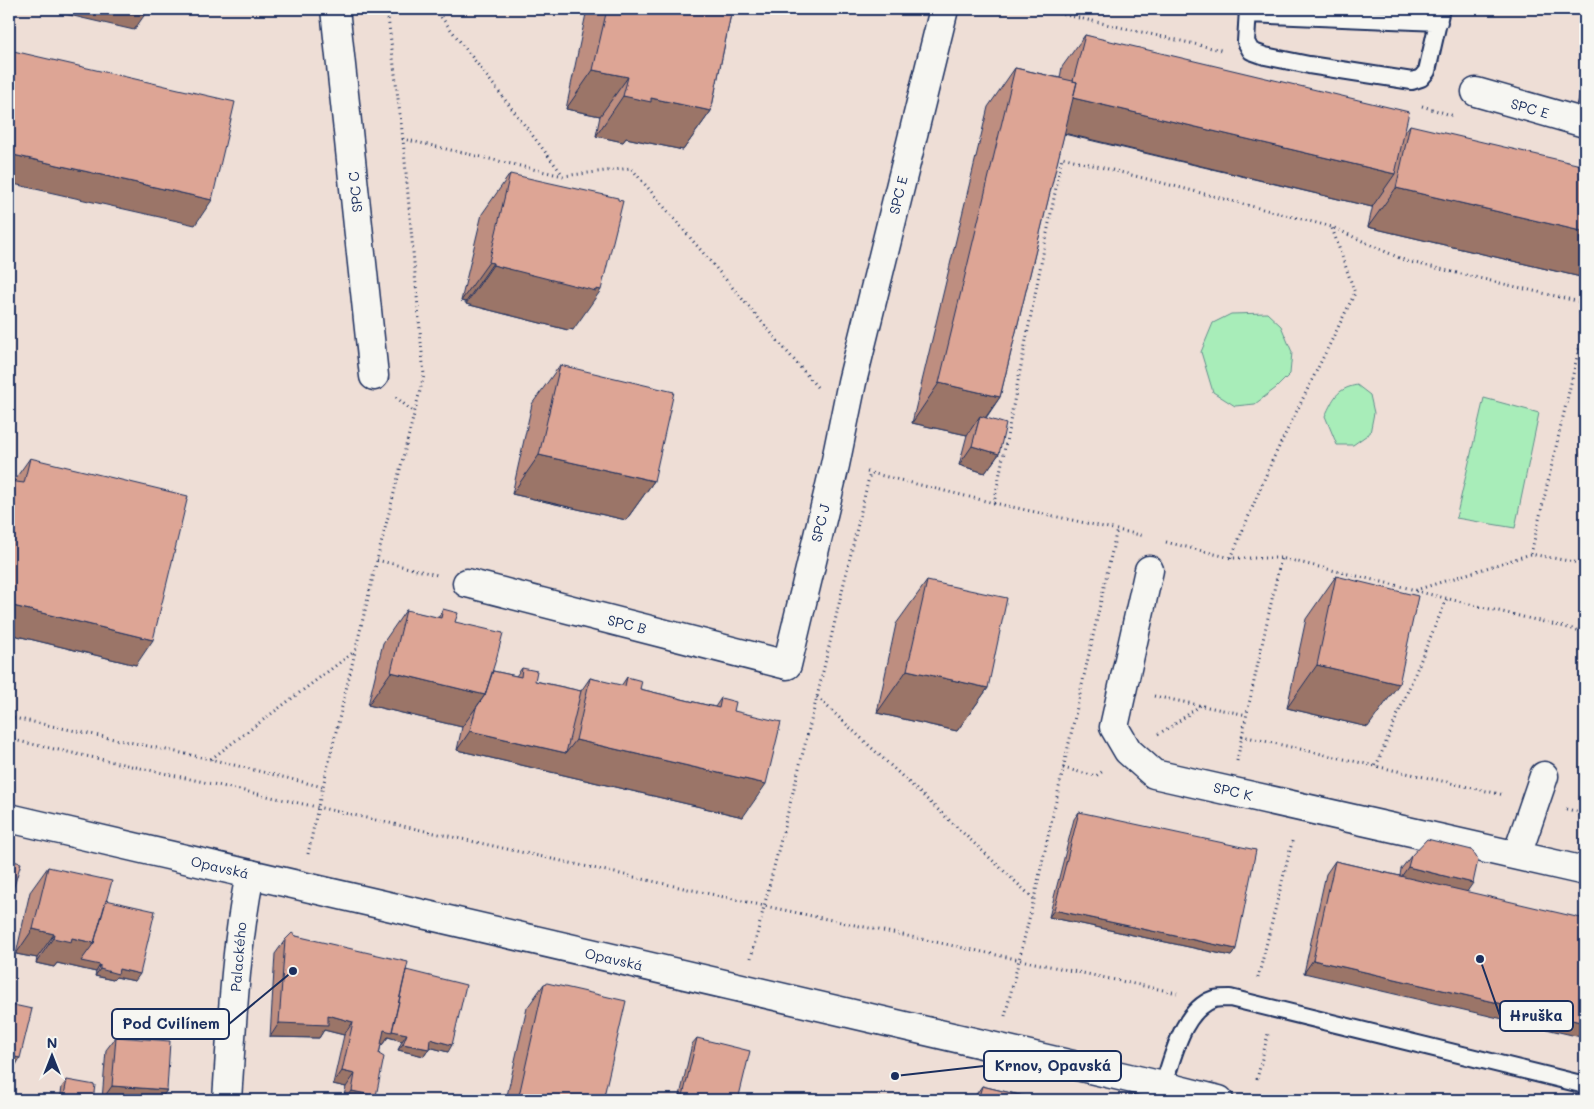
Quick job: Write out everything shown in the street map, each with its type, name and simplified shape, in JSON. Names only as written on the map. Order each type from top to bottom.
[{"type":"street","name":"SPC C","points":[[335,9],[374,376]]},
{"type":"street","name":"SPC E","points":[[852,382],[944,9]]},
{"type":"street","name":"SPC E","points":[[1476,92],[1585,123]]},
{"type":"street","name":"SPC J","points":[[786,664],[852,382]]},
{"type":"street","name":"SPC K","points":[[1149,570],[1114,727],[1128,751],[1154,774],[1585,871]]},
{"type":"street","name":"SPC B","points":[[467,583],[786,664]]},
{"type":"street","points":[[1524,856],[1535,802],[1544,776]]},
{"type":"street","name":"Opavská","points":[[9,818],[997,1048],[1162,1093],[1219,1100]]},
{"type":"street","name":"Palackého","points":[[227,1100],[238,945],[242,912],[250,874]]},
{"type":"lane","points":[[1248,12],[1440,15],[1427,71],[1421,78],[1412,81],[1363,75],[1265,56],[1250,51],[1246,42],[1248,12]]},
{"type":"lane","points":[[1162,1093],[1184,1028],[1191,1016],[1202,1005],[1215,999],[1230,998],[1585,1085]]},
{"type":"path","points":[[294,885],[307,861],[354,652],[424,375],[402,139],[387,9]]},
{"type":"path","points":[[435,9],[564,176]]},
{"type":"path","points":[[402,139],[564,176],[631,168],[843,418]]},
{"type":"path","points":[[994,503],[1062,157],[1332,227],[1406,261],[1585,303]]},
{"type":"path","points":[[1231,558],[1272,461],[1355,293],[1332,227]]},
{"type":"path","points":[[1531,554],[1585,323]]},
{"type":"path","points":[[834,465],[994,503],[1146,536]]},
{"type":"path","points":[[742,989],[765,906],[870,473]]},
{"type":"path","points":[[997,1048],[1020,960],[1117,529]]},
{"type":"path","points":[[1164,541],[1231,558],[1281,558],[1585,632]]},
{"type":"path","points":[[1416,590],[1531,554],[1585,564]]},
{"type":"path","points":[[1232,791],[1242,736],[1281,558]]},
{"type":"path","points":[[377,560],[467,583]]},
{"type":"path","points":[[1376,766],[1446,598]]},
{"type":"path","points":[[210,759],[354,652]]},
{"type":"path","points":[[1122,689],[1247,715]]},
{"type":"path","points":[[817,696],[1034,899]]},
{"type":"path","points":[[1128,751],[1172,726],[1201,705]]},
{"type":"path","points":[[9,717],[210,759],[323,787]]},
{"type":"path","points":[[1242,736],[1585,813]]},
{"type":"path","points":[[9,739],[765,906],[1179,993]]},
{"type":"path","points":[[1257,981],[1300,806]]},
{"type":"green space","points":[[1267,313],[1281,326],[1292,352],[1290,374],[1276,388],[1255,404],[1235,406],[1213,392],[1201,352],[1213,323],[1231,314]]},
{"type":"green space","points":[[1357,385],[1370,395],[1374,413],[1370,433],[1353,445],[1337,445],[1325,416],[1336,395],[1344,389]]},
{"type":"green space","points":[[1484,398],[1539,413],[1515,528],[1456,518]]},
{"type":"building","points":[[607,9],[732,9],[711,111],[651,98],[651,102],[623,96],[628,77],[593,70]]},
{"type":"building","points":[[1085,35],[1409,112],[1395,174],[1073,98],[1077,82],[1073,81]]},
{"type":"building","points":[[9,50],[235,102],[212,200],[9,154]]},
{"type":"building","points":[[1015,68],[1077,82],[1000,397],[939,383]]},
{"type":"building","points":[[1410,125],[1585,166],[1585,232],[1396,188]]},
{"type":"building","points":[[510,174],[618,198],[618,200],[623,201],[601,290],[596,289],[596,291],[493,265],[493,263],[489,262]]},
{"type":"building","points":[[560,365],[674,392],[654,481],[539,455]]},
{"type":"building","points":[[980,416],[1006,424],[999,454],[972,446]]},
{"type":"building","points":[[30,458],[188,496],[153,640],[9,605],[9,481],[24,483]]},
{"type":"building","points":[[1336,576],[1418,596],[1399,684],[1317,665]]},
{"type":"building","points":[[927,581],[1007,598],[988,688],[907,670]]},
{"type":"building","points":[[443,609],[458,613],[455,622],[503,633],[485,695],[391,672],[406,610],[441,618]]},
{"type":"building","points":[[522,668],[537,671],[535,681],[581,691],[566,753],[470,731],[476,708],[485,695],[493,671],[521,677]]},
{"type":"building","points":[[627,677],[642,681],[640,689],[719,708],[721,698],[736,702],[734,711],[781,722],[766,784],[576,740],[590,678],[625,686]]},
{"type":"building","points":[[1079,812],[1256,850],[1236,949],[1054,910]]},
{"type":"building","points":[[1427,839],[1472,850],[1478,860],[1473,883],[1408,867],[1411,856]]},
{"type":"building","points":[[9,860],[21,863],[9,903]]},
{"type":"building","points":[[1335,861],[1585,919],[1585,1023],[1313,960]]},
{"type":"building","points":[[48,867],[112,881],[94,943],[72,938],[71,942],[53,938],[54,934],[33,929]]},
{"type":"building","points":[[106,900],[155,911],[140,974],[119,969],[118,974],[100,969],[100,965],[81,961],[94,943]]},
{"type":"building","points":[[292,933],[296,936],[408,962],[392,1032],[384,1030],[379,1054],[384,1057],[376,1096],[352,1091],[355,1074],[342,1071],[353,1022],[328,1015],[328,1025],[279,1023],[285,940]]},
{"type":"building","points":[[406,970],[466,985],[452,1045],[430,1039],[429,1049],[403,1044],[407,1034],[392,1031]]},
{"type":"building","points":[[547,983],[626,1001],[603,1100],[518,1100],[544,984]]},
{"type":"building","points":[[9,1004],[32,1009],[20,1058],[9,1056]]},
{"type":"building","points":[[116,1037],[170,1041],[167,1090],[112,1086]]},
{"type":"building","points":[[697,1038],[750,1051],[738,1100],[682,1100]]},
{"type":"building","points":[[67,1080],[95,1085],[93,1100],[63,1100]]},
{"type":"building","points":[[982,1086],[1040,1100],[978,1100]]},
{"type":"place","name":"Hruška","points":[[1480,959]]},
{"type":"place","name":"Pod Cvilínem","points":[[293,971]]},
{"type":"place","name":"Krnov, Opavská","points":[[895,1076]]}]
